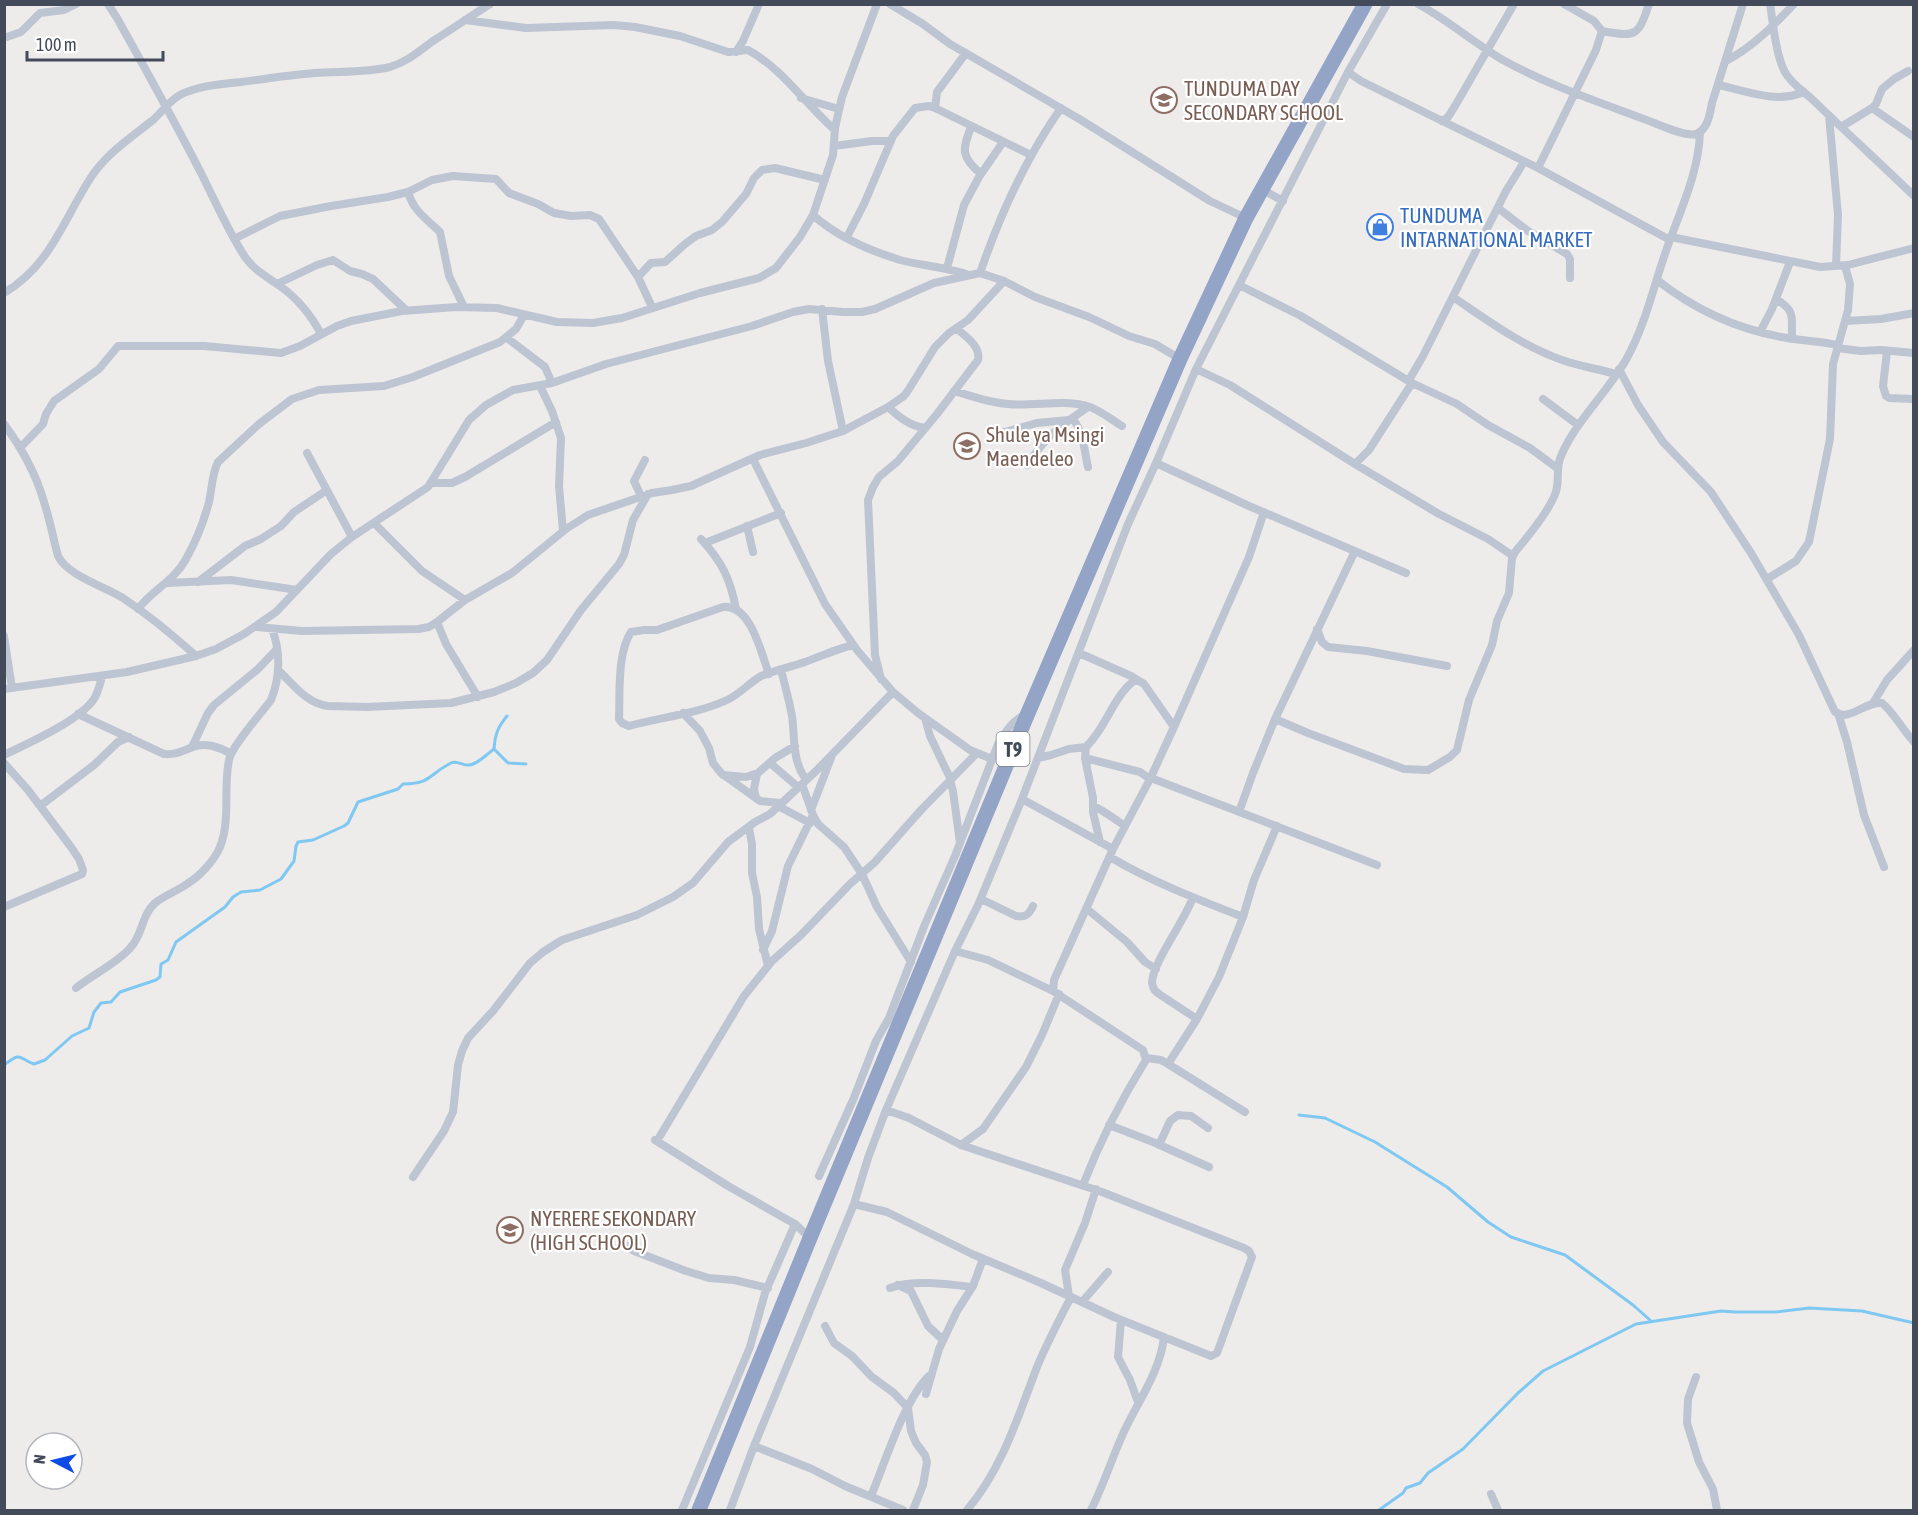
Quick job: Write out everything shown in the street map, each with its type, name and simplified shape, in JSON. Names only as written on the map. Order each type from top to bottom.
[{"type":"highway","name":"T9","points":[[699,1510],[1028,713],[1180,359],[1245,218],[1365,4]]},
{"type":"street","points":[[57,4],[72,6]]},
{"type":"street","points":[[108,4],[167,107],[234,239],[255,269],[277,284],[302,306],[321,334]]},
{"type":"street","points":[[4,293],[21,282],[41,262],[58,237],[87,183],[102,163],[178,96],[214,85],[313,73],[363,71],[392,66],[413,56],[490,4]]},
{"type":"street","points":[[736,52],[759,4]]},
{"type":"street","points":[[20,448],[43,424],[45,414],[54,401],[99,369],[118,346],[204,346],[281,353],[351,321],[407,311],[464,307],[497,308],[557,322],[593,323],[622,318],[652,307],[759,278],[769,273],[789,252],[813,215],[834,155],[839,109],[877,4]]},
{"type":"street","points":[[891,4],[966,53],[1170,174],[1210,201],[1245,218]]},
{"type":"street","points":[[730,1510],[854,1204],[886,1110],[955,951],[981,899],[1128,524],[1196,369],[1348,72],[1387,4]]},
{"type":"street","points":[[1418,4],[1504,60],[1573,94],[1687,134],[1700,132],[1709,118],[1743,4]]},
{"type":"street","points":[[1442,121],[1448,117],[1455,106],[1514,4]]},
{"type":"street","points":[[1564,4],[1594,21],[1602,31],[1621,33],[1636,33],[1639,30],[1649,4]]},
{"type":"street","points":[[1770,4],[1778,52],[1785,72],[1794,84],[1914,196]]},
{"type":"street","points":[[1726,60],[1751,45],[1794,4]]},
{"type":"street","points":[[4,38],[21,32],[40,13],[72,6]]},
{"type":"street","points":[[465,20],[526,28],[614,25],[635,27],[680,36],[728,52],[748,50],[783,77],[835,130]]},
{"type":"street","points":[[1538,168],[1596,50],[1602,31]]},
{"type":"street","points":[[935,108],[938,92],[966,53]]},
{"type":"street","points":[[1841,127],[1872,108],[1882,90],[1894,79],[1908,71]]},
{"type":"street","points":[[1348,72],[1361,81],[1538,168],[1670,239],[1820,267],[1841,266],[1914,248]]},
{"type":"street","points":[[1718,85],[1778,98],[1787,98],[1804,92]]},
{"type":"street","points":[[801,97],[839,109]]},
{"type":"street","points":[[847,237],[891,141],[915,108],[928,106],[935,108],[1031,155]]},
{"type":"street","points":[[980,273],[1004,210],[1031,155],[1061,108]]},
{"type":"street","points":[[1872,108],[1914,137]]},
{"type":"street","points":[[1767,579],[1796,561],[1809,542],[1830,439],[1833,364],[1845,321],[1850,284],[1841,266],[1829,116]]},
{"type":"street","points":[[971,127],[963,151],[981,174]]},
{"type":"street","points":[[1275,719],[1404,769],[1428,770],[1457,750],[1469,700],[1492,645],[1497,621],[1509,593],[1513,556],[1538,522],[1557,489],[1557,468],[1560,457],[1578,425],[1627,358],[1646,318],[1693,173],[1700,132]]},
{"type":"street","points":[[834,146],[891,141]]},
{"type":"street","points":[[947,268],[964,205],[981,174],[1003,142]]},
{"type":"street","points":[[1355,464],[1369,450],[1380,429],[1403,399],[1498,207],[1524,162]]},
{"type":"street","points":[[638,277],[651,263],[665,262],[685,244],[716,228],[746,194],[754,178],[762,170],[776,168],[825,180]]},
{"type":"street","points":[[234,239],[280,216],[408,192],[439,178],[453,176],[495,179],[509,193],[554,213],[594,216],[603,225],[638,277],[652,307]]},
{"type":"street","points":[[1261,189],[1283,201]]},
{"type":"street","points":[[408,192],[413,207],[440,232],[449,276],[464,307]]},
{"type":"street","points":[[1498,207],[1528,231],[1567,254],[1570,259],[1570,278]]},
{"type":"street","points":[[813,215],[822,224],[864,246],[900,260],[947,268],[970,276]]},
{"type":"street","points":[[277,284],[333,260],[351,272],[373,279],[407,311]]},
{"type":"street","points":[[1760,332],[1773,309],[1790,262]]},
{"type":"street","points":[[4,636],[8,688],[102,677],[196,656],[216,649],[257,627],[276,612],[331,554],[352,537],[428,487],[469,420],[486,405],[513,390],[552,383],[606,364],[752,326],[793,312],[822,309],[862,312],[875,309],[934,283],[980,273],[1004,281],[1035,297],[1089,317],[1129,336],[1155,344],[1180,359]]},
{"type":"street","points":[[1657,280],[1691,304],[1714,316],[1760,332],[1861,351],[1914,353]]},
{"type":"street","points":[[257,627],[302,632],[429,627],[465,600],[512,573],[563,531],[588,515],[644,495],[691,486],[753,459],[843,431],[888,407],[904,396],[935,347],[968,320],[1004,281]]},
{"type":"street","points":[[1239,285],[1301,316],[1411,381],[1457,404],[1488,425],[1530,448],[1557,468]]},
{"type":"street","points":[[1453,297],[1534,348],[1561,360],[1617,371],[1663,441],[1711,492],[1751,553],[1799,634],[1831,704],[1838,713],[1864,815],[1884,867]]},
{"type":"street","points":[[1776,299],[1786,306],[1791,314],[1792,339]]},
{"type":"street","points":[[822,309],[828,361],[843,431]]},
{"type":"street","points":[[1845,321],[1881,319],[1914,313]]},
{"type":"street","points":[[138,609],[167,583],[186,559],[208,505],[218,462],[276,410],[292,399],[309,392],[366,388],[394,383],[465,357],[507,338],[516,329],[524,315]]},
{"type":"street","points":[[881,679],[875,655],[868,500],[879,477],[898,461],[975,365],[979,354],[976,348],[956,328]]},
{"type":"street","points":[[507,338],[544,367],[552,383]]},
{"type":"street","points":[[1887,351],[1883,386],[1886,396],[1914,399]]},
{"type":"street","points":[[1196,369],[1230,385],[1355,464],[1439,514],[1488,539],[1513,556]]},
{"type":"street","points":[[540,386],[556,422],[562,444],[559,486],[563,531]]},
{"type":"street","points":[[954,391],[1004,404],[1027,406],[1054,403],[1088,407],[1122,426]]},
{"type":"street","points":[[1543,399],[1578,425]]},
{"type":"street","points":[[888,407],[915,427],[925,428]]},
{"type":"street","points":[[1027,465],[1041,444],[1088,407]]},
{"type":"street","points":[[1001,433],[1037,423],[1070,419]]},
{"type":"street","points":[[1070,419],[1079,428],[1088,467]]},
{"type":"street","points":[[430,483],[452,483],[465,477],[556,422]]},
{"type":"street","points":[[4,424],[20,448],[44,500],[62,564],[71,572],[106,588],[138,609],[196,656]]},
{"type":"street","points":[[307,453],[352,537]]},
{"type":"street","points":[[753,459],[825,604],[853,645],[892,692],[925,718],[977,753],[992,759]]},
{"type":"street","points":[[644,495],[634,481],[645,460]]},
{"type":"street","points":[[1156,463],[1407,573]]},
{"type":"street","points":[[1127,481],[1145,488]]},
{"type":"street","points":[[198,582],[245,546],[281,526],[294,512],[327,490]]},
{"type":"street","points":[[278,670],[308,699],[318,705],[328,706],[441,705],[478,697],[516,683],[533,674],[547,660],[581,610],[619,564],[624,555],[633,520],[644,495]]},
{"type":"street","points":[[961,1144],[982,1129],[1026,1067],[1042,1035],[1056,992],[1054,980],[1111,853],[1174,727],[1249,557],[1264,512]]},
{"type":"street","points":[[736,609],[723,566],[703,541],[781,513]]},
{"type":"street","points":[[1112,516],[1128,524]]},
{"type":"street","points":[[374,523],[422,571],[465,600]]},
{"type":"street","points":[[747,526],[753,552]]},
{"type":"street","points":[[1239,812],[1275,719],[1355,551]]},
{"type":"street","points":[[167,583],[231,580],[297,590]]},
{"type":"street","points":[[769,674],[752,629],[736,609],[723,607],[657,630],[631,632],[626,640],[622,659],[619,719],[629,726],[708,707],[728,700],[739,694],[753,681],[769,674],[853,645]]},
{"type":"street","points":[[437,622],[446,644],[478,697]]},
{"type":"street","points":[[76,988],[131,948],[139,935],[143,919],[151,907],[187,885],[213,859],[223,837],[227,813],[228,763],[231,754],[271,700],[275,689],[278,670],[277,649],[272,629]]},
{"type":"street","points":[[1317,629],[1322,642],[1328,646],[1447,666]]},
{"type":"street","points":[[192,747],[214,705],[258,669],[277,649]]},
{"type":"street","points":[[1873,703],[1887,680],[1914,650]]},
{"type":"street","points":[[1079,653],[1144,684],[1174,727]]},
{"type":"street","points":[[781,670],[792,716],[802,783],[811,816],[844,847],[862,874],[877,907],[911,962]]},
{"type":"street","points":[[4,755],[36,740],[78,714],[95,698],[102,677]]},
{"type":"street","points":[[1100,842],[1085,758],[1086,747],[1101,730],[1118,697],[1136,679]]},
{"type":"street","points":[[413,1177],[444,1131],[453,1112],[458,1065],[468,1038],[493,1011],[530,963],[562,940],[637,915],[673,897],[693,883],[728,842],[770,814],[892,692]]},
{"type":"street","points":[[1838,713],[1847,716],[1873,703],[1882,703],[1914,742]]},
{"type":"street","points":[[683,713],[700,731],[709,748],[713,763],[723,775],[760,801],[811,816]]},
{"type":"street","points":[[819,1176],[876,1041],[889,1018],[998,744],[1017,718],[1028,713]]},
{"type":"street","points":[[78,714],[164,754],[178,754],[192,747],[204,745],[216,747],[231,754]]},
{"type":"street","points":[[925,718],[930,736],[950,780],[960,844]]},
{"type":"street","points":[[40,806],[86,771],[118,742],[129,736]]},
{"type":"street","points":[[723,775],[746,777],[757,774],[783,752],[795,746]]},
{"type":"street","points":[[1038,758],[1069,749],[1086,747]]},
{"type":"street","points":[[810,1238],[795,1224],[728,1186],[658,1138],[744,996],[768,966],[875,862],[921,810],[977,753]]},
{"type":"street","points":[[763,950],[772,931],[788,866],[811,816],[832,754]]},
{"type":"street","points":[[1085,758],[1140,772],[1150,779],[1377,865]]},
{"type":"street","points":[[4,763],[40,806],[79,859],[83,870],[82,874],[4,907]]},
{"type":"street","points":[[770,763],[802,783]]},
{"type":"street","points":[[756,798],[754,789],[757,774]]},
{"type":"street","points":[[1022,799],[1100,842],[1128,868],[1243,917]]},
{"type":"street","points":[[1093,806],[1125,826]]},
{"type":"street","points":[[1168,1064],[1197,1019],[1219,977],[1243,917],[1254,880],[1277,826]]},
{"type":"street","points":[[749,828],[759,929],[768,966]]},
{"type":"street","points":[[1193,897],[1152,979],[1154,990],[1197,1019]]},
{"type":"street","points":[[981,899],[1010,914],[1022,917],[1027,916],[1033,906]]},
{"type":"street","points":[[1087,909],[1127,942],[1145,962],[1156,969]]},
{"type":"street","points":[[955,951],[987,960],[1056,992],[1143,1050],[1147,1058]]},
{"type":"street","points":[[1147,1058],[1161,1060],[1245,1112]]},
{"type":"street","points":[[1083,1185],[1110,1125],[1147,1058]]},
{"type":"street","points":[[854,1204],[887,1212],[983,1259],[1121,1320],[1211,1356],[1218,1353],[1240,1294],[1251,1255],[1244,1248],[1095,1189],[961,1144],[909,1118],[886,1110]]},
{"type":"street","points":[[1159,1144],[1170,1121],[1178,1115],[1191,1116],[1208,1128]]},
{"type":"street","points":[[1110,1125],[1209,1167]]},
{"type":"street","points":[[967,1510],[992,1477],[1001,1459],[1046,1347],[1070,1297],[1065,1270],[1095,1189]]},
{"type":"street","points":[[682,1510],[750,1347],[768,1288],[795,1224]]},
{"type":"street","points":[[621,1242],[634,1251],[686,1271],[709,1278],[734,1280],[768,1288]]},
{"type":"street","points":[[926,1394],[930,1375],[943,1340],[972,1287],[983,1259]]},
{"type":"street","points":[[1082,1302],[1108,1272]]},
{"type":"street","points":[[943,1340],[928,1326],[911,1291],[894,1287],[915,1282],[972,1287]]},
{"type":"street","points":[[1121,1320],[1118,1357],[1138,1402]]},
{"type":"street","points":[[825,1326],[834,1343],[852,1356],[908,1408],[911,1431],[916,1443],[926,1455],[927,1462],[923,1485],[914,1510]]},
{"type":"street","points":[[1091,1510],[1159,1360],[1164,1337]]},
{"type":"street","points":[[871,1496],[908,1408],[930,1375]]},
{"type":"street","points":[[1696,1377],[1688,1399],[1687,1423],[1700,1462],[1713,1489],[1717,1510]]},
{"type":"street","points":[[754,1446],[813,1469],[845,1486],[903,1510]]},
{"type":"street","points":[[1491,1494],[1498,1510]]},
{"type":"waterway","points":[[507,716],[498,731],[494,749],[508,763],[526,764]]},
{"type":"waterway","points":[[4,1065],[17,1057],[34,1064],[45,1060],[72,1036],[89,1028],[94,1012],[101,1003],[111,1002],[120,992],[156,980],[160,977],[161,964],[168,960],[176,942],[225,907],[233,897],[241,892],[260,890],[281,879],[294,861],[298,842],[313,840],[344,826],[348,823],[358,802],[398,789],[403,784],[429,778],[451,763],[474,764],[494,749]]},
{"type":"waterway","points":[[1299,1115],[1325,1118],[1375,1142],[1447,1187],[1488,1222],[1511,1237],[1565,1255],[1650,1320]]},
{"type":"waterway","points":[[1379,1510],[1403,1493],[1406,1488],[1420,1483],[1428,1473],[1463,1449],[1543,1371],[1636,1324],[1721,1311],[1776,1312],[1809,1308],[1862,1311],[1914,1323]]},
{"type":"place","name":"TUNDUMA DAY SECONDARY SCHOOL","points":[[1164,100]]},
{"type":"place","name":"TUNDUMA INTARNATIONAL MARKET","points":[[1380,227]]},
{"type":"place","name":"Shule ya Msingi Maendeleo","points":[[967,446]]},
{"type":"place","name":"NYERERE SEKONDARY (HIGH SCHOOL)","points":[[510,1230]]}]
